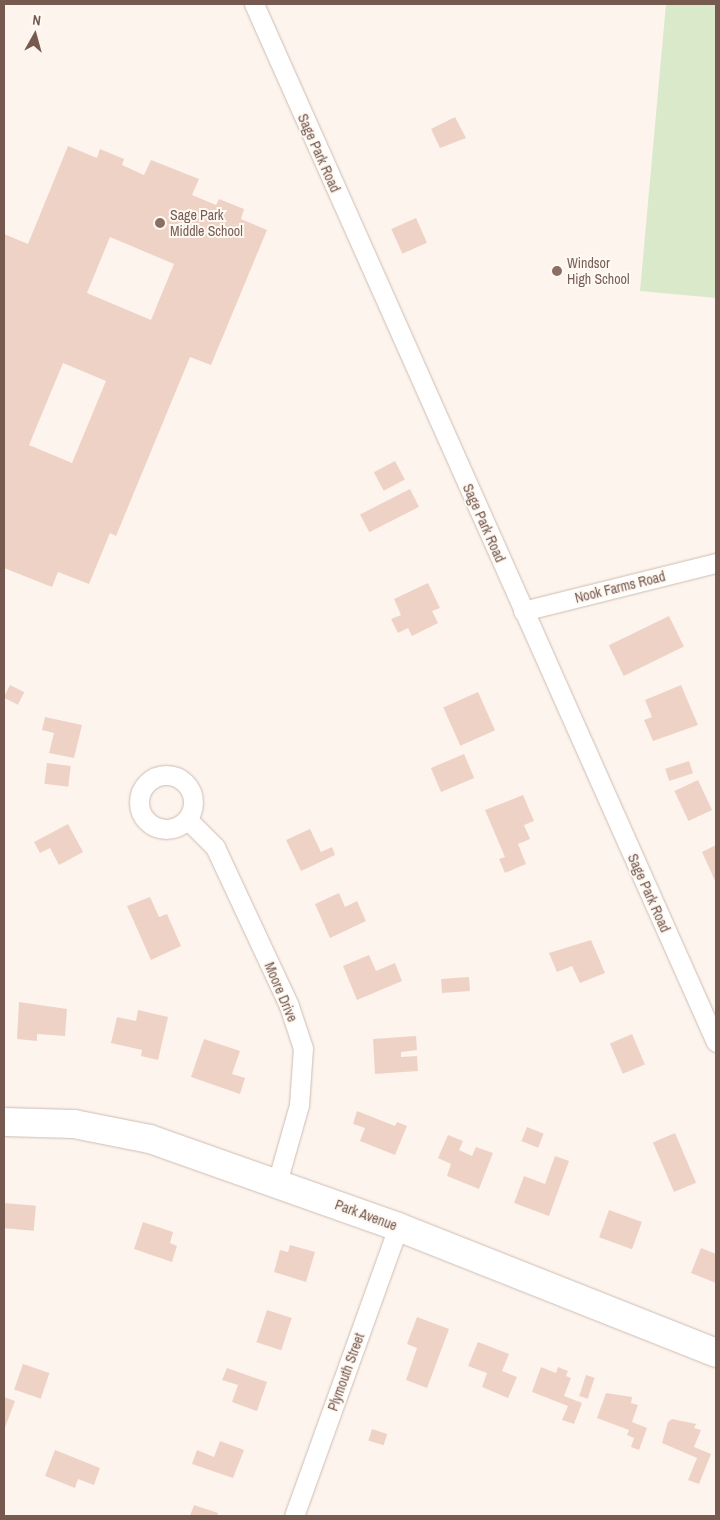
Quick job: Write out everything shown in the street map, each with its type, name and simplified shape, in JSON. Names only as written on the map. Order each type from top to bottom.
[{"type":"main road","name":"Park Avenue","points":[[4,1122],[74,1124],[150,1139],[398,1227],[716,1353]]},
{"type":"street","name":"Sage Park Road","points":[[254,4],[716,1042]]},
{"type":"street","name":"Nook Farms Road","points":[[523,611],[716,563]]},
{"type":"street","name":"Moore Drive","points":[[187,819],[216,847],[289,1006],[303,1048],[299,1105],[277,1184]]},
{"type":"street","name":"Plymouth Street","points":[[294,1516],[398,1227]]},
{"type":"green space","points":[[666,4],[716,4],[716,298],[640,291]]},
{"type":"building","points":[[455,117],[466,138],[440,148],[431,129]]},
{"type":"building","points":[[68,146],[97,158],[100,149],[124,159],[122,165],[144,175],[151,160],[199,179],[192,195],[216,205],[219,199],[244,209],[241,219],[267,230],[211,365],[190,357],[116,536],[110,533],[89,584],[58,572],[52,587],[4,568],[4,234],[28,244]],"holes":[[[110,237],[174,264],[151,320],[87,293]],[[63,363],[106,381],[72,463],[29,445]]]},
{"type":"building","points":[[416,218],[427,243],[402,254],[391,229]]},
{"type":"building","points":[[395,461],[405,480],[384,491],[374,472]]},
{"type":"building","points":[[410,489],[419,507],[369,532],[360,514]]},
{"type":"building","points":[[428,583],[440,608],[432,611],[438,623],[412,636],[408,628],[398,633],[391,619],[401,615],[394,599]]},
{"type":"building","points":[[669,616],[684,647],[624,676],[609,645]]},
{"type":"building","points":[[10,685],[24,692],[18,705],[4,698]]},
{"type":"building","points":[[681,685],[698,725],[653,741],[644,720],[652,717],[645,700]]},
{"type":"building","points":[[478,692],[495,730],[460,746],[443,707]]},
{"type":"building","points":[[45,717],[82,725],[74,758],[49,753],[54,733],[42,730]]},
{"type":"building","points":[[464,754],[474,778],[441,792],[431,768]]},
{"type":"building","points":[[689,761],[693,773],[669,781],[665,769]]},
{"type":"building","points":[[47,763],[71,766],[68,787],[44,784]]},
{"type":"building","points":[[698,780],[712,810],[688,821],[674,791]]},
{"type":"building","points":[[523,795],[534,821],[524,825],[530,839],[518,844],[526,864],[505,873],[499,859],[505,857],[485,810]]},
{"type":"building","points":[[68,824],[83,852],[59,865],[50,848],[40,853],[34,842]]},
{"type":"building","points":[[310,829],[321,852],[332,847],[335,855],[301,871],[286,840]]},
{"type":"building","points":[[716,845],[716,883],[702,852]]},
{"type":"building","points":[[339,893],[345,907],[357,901],[366,921],[330,938],[315,904]]},
{"type":"building","points":[[150,897],[159,917],[167,914],[181,946],[151,960],[127,906]]},
{"type":"building","points":[[591,940],[605,973],[580,983],[572,966],[557,972],[549,953]]},
{"type":"building","points":[[369,955],[376,971],[395,963],[402,981],[357,1000],[343,966]]},
{"type":"building","points":[[469,977],[470,991],[442,993],[441,979]]},
{"type":"building","points":[[19,1002],[67,1009],[65,1036],[37,1034],[37,1041],[17,1039]]},
{"type":"building","points":[[138,1010],[168,1017],[158,1060],[141,1056],[142,1050],[111,1043],[117,1017],[136,1021]]},
{"type":"building","points":[[632,1034],[645,1064],[623,1074],[610,1043]]},
{"type":"building","points":[[416,1036],[417,1050],[401,1052],[401,1057],[417,1056],[418,1071],[375,1074],[373,1039]]},
{"type":"building","points":[[204,1039],[240,1051],[232,1074],[245,1078],[240,1094],[191,1077]]},
{"type":"building","points":[[357,1111],[395,1126],[397,1122],[407,1126],[395,1155],[360,1141],[365,1128],[353,1124]]},
{"type":"building","points":[[527,1127],[544,1134],[538,1148],[521,1141]]},
{"type":"building","points":[[675,1133],[696,1183],[674,1192],[653,1142]]},
{"type":"building","points":[[448,1135],[463,1141],[459,1150],[472,1156],[476,1147],[493,1153],[479,1189],[447,1176],[451,1164],[438,1158]]},
{"type":"building","points":[[555,1156],[569,1161],[549,1216],[514,1203],[524,1176],[545,1184]]},
{"type":"building","points":[[4,1203],[36,1206],[34,1231],[4,1228]]},
{"type":"building","points":[[609,1210],[642,1222],[632,1249],[599,1237]]},
{"type":"building","points":[[143,1222],[173,1232],[170,1243],[177,1246],[172,1262],[134,1249]]},
{"type":"building","points":[[290,1245],[315,1252],[306,1282],[274,1272],[280,1250],[288,1252]]},
{"type":"building","points":[[701,1248],[716,1254],[716,1283],[691,1273]]},
{"type":"building","points":[[267,1310],[292,1318],[281,1350],[256,1342]]},
{"type":"building","points":[[417,1317],[449,1329],[427,1388],[406,1380],[417,1348],[407,1344]]},
{"type":"building","points":[[478,1342],[509,1354],[502,1371],[517,1377],[508,1398],[482,1387],[487,1373],[468,1366]]},
{"type":"building","points":[[23,1364],[49,1373],[41,1399],[14,1390]]},
{"type":"building","points":[[541,1367],[556,1373],[558,1367],[568,1371],[566,1376],[571,1378],[564,1396],[582,1403],[574,1424],[562,1420],[568,1406],[532,1392]]},
{"type":"building","points":[[227,1368],[267,1382],[257,1411],[232,1402],[238,1385],[222,1380]]},
{"type":"building","points":[[586,1375],[595,1378],[588,1399],[579,1396]]},
{"type":"building","points":[[606,1393],[632,1397],[631,1403],[638,1405],[632,1422],[647,1428],[639,1450],[631,1447],[634,1438],[627,1435],[629,1430],[597,1418]]},
{"type":"building","points":[[4,1397],[15,1401],[4,1430]]},
{"type":"building","points":[[672,1419],[696,1424],[694,1428],[701,1430],[694,1447],[711,1454],[699,1484],[688,1480],[697,1458],[662,1443],[668,1422]]},
{"type":"building","points":[[372,1429],[387,1434],[384,1445],[368,1440]]},
{"type":"building","points":[[220,1441],[244,1450],[233,1478],[192,1464],[197,1450],[214,1457]]},
{"type":"building","points":[[55,1450],[100,1468],[94,1485],[78,1479],[75,1488],[45,1476]]},
{"type":"building","points":[[194,1505],[218,1513],[217,1516],[190,1516]]},
{"type":"place","name":"Sage Park Middle School","points":[[160,223]]},
{"type":"place","name":"Windsor High School","points":[[557,271]]}]
